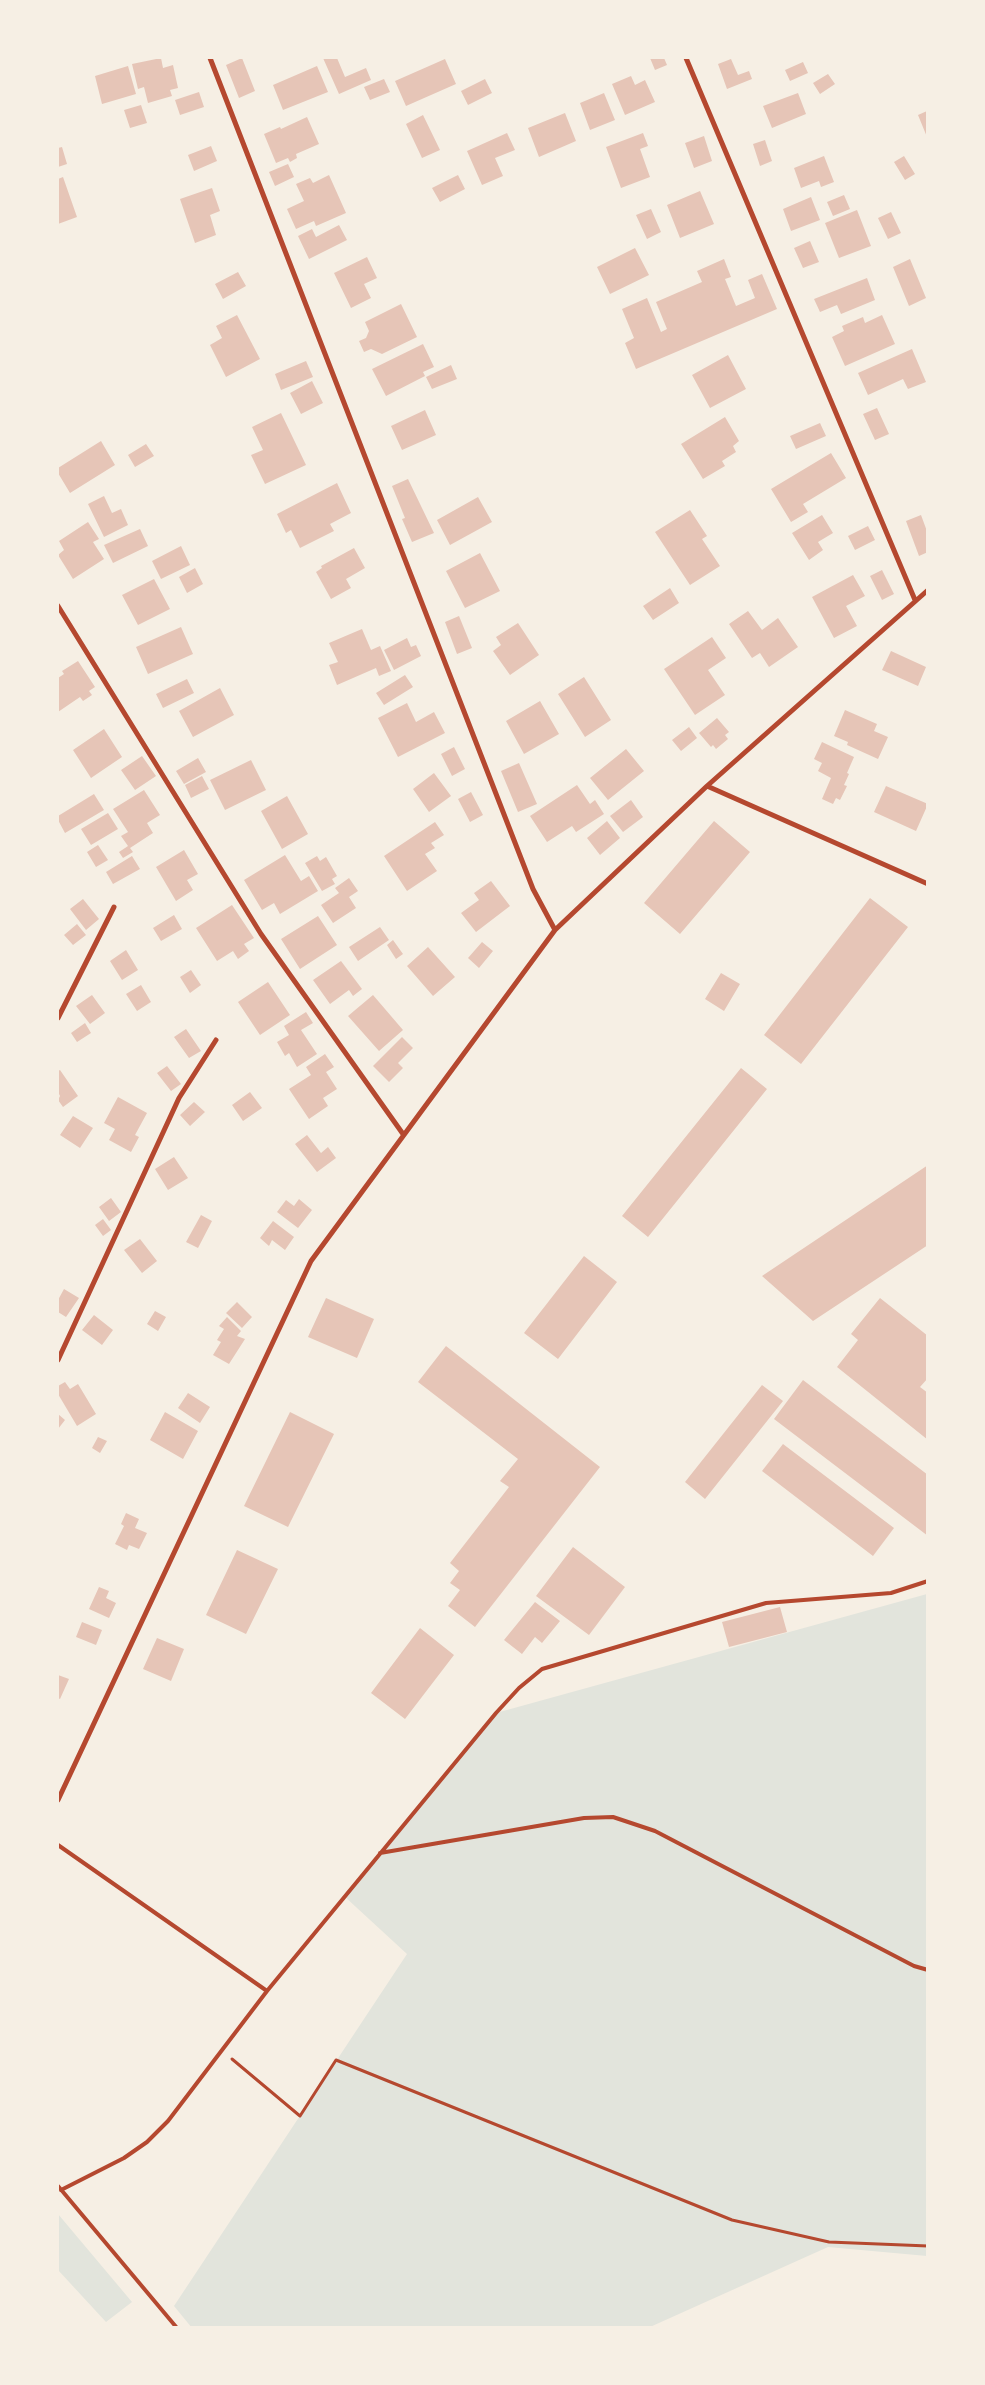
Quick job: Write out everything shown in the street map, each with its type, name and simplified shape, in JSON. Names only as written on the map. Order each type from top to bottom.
[{"type":"street","points":[[210,58],[533,889],[555,930]]},
{"type":"street","points":[[686,58],[915,600]]},
{"type":"street","points":[[58,1800],[311,1261],[555,930],[707,786],[928,590]]},
{"type":"street","points":[[58,606],[261,934],[403,1134]]},
{"type":"street","points":[[707,786],[928,884]]},
{"type":"street","points":[[58,1018],[114,907]]},
{"type":"street","points":[[58,1360],[179,1098],[216,1040]]},
{"type":"lane","points":[[61,2190],[124,2158],[147,2142],[168,2121],[267,1992],[380,1853],[496,1714],[519,1688],[542,1669],[766,1603],[891,1593],[928,1581]]},
{"type":"lane","points":[[380,1853],[584,1818],[613,1817],[655,1832],[914,1966],[928,1970]]},
{"type":"lane","points":[[58,1845],[267,1992]]},
{"type":"lane","points":[[58,2186],[178,2328]]},
{"type":"path","points":[[222,2051],[300,2116],[336,2060],[732,2220],[829,2242],[928,2246]]},
{"type":"shaded area","points":[[927,1594],[927,2256],[828,2247],[650,2327],[192,2328],[174,2306],[407,1954],[344,1896],[496,1713]]},
{"type":"shaded area","points":[[58,2214],[132,2302],[106,2322],[58,2270]]},
{"type":"building","points":[[161,58],[163,68],[173,65],[178,88],[170,90],[172,96],[148,103],[144,87],[138,89],[132,64]]},
{"type":"building","points":[[242,58],[255,91],[239,98],[226,65]]},
{"type":"building","points":[[323,58],[337,58],[345,77],[366,68],[371,80],[339,94]]},
{"type":"building","points":[[650,58],[664,58],[667,65],[655,70]]},
{"type":"building","points":[[445,59],[456,84],[406,106],[395,81]]},
{"type":"building","points":[[731,59],[738,75],[749,71],[752,79],[727,89],[718,64]]},
{"type":"building","points":[[803,62],[808,73],[790,81],[785,70]]},
{"type":"building","points":[[128,66],[136,94],[102,104],[95,76]]},
{"type":"building","points":[[317,66],[328,92],[283,110],[273,85]]},
{"type":"building","points":[[828,74],[835,84],[820,94],[813,83]]},
{"type":"building","points":[[631,76],[635,85],[645,80],[655,102],[625,115],[612,84]]},
{"type":"building","points":[[384,79],[390,92],[370,100],[364,87]]},
{"type":"building","points":[[485,79],[492,93],[468,105],[461,91]]},
{"type":"building","points":[[199,92],[204,107],[180,115],[175,100]]},
{"type":"building","points":[[604,93],[615,120],[590,130],[580,103]]},
{"type":"building","points":[[798,93],[806,114],[772,128],[763,106]]},
{"type":"building","points":[[141,105],[147,123],[130,128],[124,110]]},
{"type":"building","points":[[927,111],[927,137],[918,115]]},
{"type":"building","points":[[565,113],[576,141],[539,157],[528,128]]},
{"type":"building","points":[[423,115],[440,150],[422,158],[406,124]]},
{"type":"building","points":[[307,117],[319,144],[296,154],[297,158],[290,162],[288,158],[276,163],[264,134],[280,127],[281,129]]},
{"type":"building","points":[[507,133],[515,150],[495,158],[503,176],[482,185],[467,151]]},
{"type":"building","points":[[643,133],[648,146],[640,149],[650,177],[621,188],[606,147]]},
{"type":"building","points":[[704,136],[712,161],[694,168],[685,143]]},
{"type":"building","points":[[765,140],[772,161],[760,166],[753,144]]},
{"type":"building","points":[[211,146],[217,161],[194,171],[188,155]]},
{"type":"building","points":[[62,147],[67,164],[58,167],[58,148]]},
{"type":"building","points":[[824,156],[834,182],[821,187],[819,181],[801,188],[794,168]]},
{"type":"building","points":[[904,156],[915,174],[905,180],[894,162]]},
{"type":"building","points":[[288,164],[294,177],[275,186],[269,172]]},
{"type":"building","points":[[329,175],[346,213],[316,226],[314,221],[296,229],[287,209],[304,201],[296,184],[310,178],[313,183]]},
{"type":"building","points":[[458,175],[465,189],[440,202],[432,188]]},
{"type":"building","points":[[63,177],[77,217],[58,224],[58,179]]},
{"type":"building","points":[[212,188],[220,211],[210,215],[216,235],[195,243],[180,199]]},
{"type":"building","points":[[700,191],[714,224],[680,238],[667,205]]},
{"type":"building","points":[[844,195],[850,209],[833,216],[827,202]]},
{"type":"building","points":[[811,197],[820,220],[791,231],[783,209]]},
{"type":"building","points":[[651,209],[661,232],[647,239],[636,215]]},
{"type":"building","points":[[857,210],[871,246],[839,258],[825,223]]},
{"type":"building","points":[[891,212],[901,233],[888,239],[878,218]]},
{"type":"building","points":[[339,225],[347,240],[309,259],[298,236],[312,229],[316,237]]},
{"type":"building","points":[[810,241],[819,262],[803,268],[794,248]]},
{"type":"building","points":[[635,248],[649,275],[610,294],[597,267]]},
{"type":"building","points":[[367,257],[377,278],[364,284],[371,298],[351,308],[334,273]]},
{"type":"building","points":[[724,259],[731,277],[725,279],[736,306],[755,298],[748,280],[762,274],[777,309],[636,369],[625,343],[634,338],[622,309],[647,298],[661,332],[667,329],[656,302],[702,282],[697,271]]},
{"type":"building","points":[[910,259],[926,298],[909,306],[893,267]]},
{"type":"building","points":[[238,272],[246,286],[223,299],[215,284]]},
{"type":"building","points":[[867,278],[875,300],[841,314],[837,305],[820,312],[814,299]]},
{"type":"building","points":[[401,304],[417,337],[382,354],[371,349],[364,352],[359,341],[366,338],[369,331],[365,322]]},
{"type":"building","points":[[237,315],[260,359],[226,377],[210,345],[222,338],[216,326]]},
{"type":"building","points":[[882,315],[895,344],[845,366],[832,337],[844,331],[842,326],[863,317],[865,323]]},
{"type":"building","points":[[423,344],[434,367],[423,372],[425,376],[386,396],[372,369]]},
{"type":"building","points":[[912,349],[926,382],[908,389],[903,379],[868,395],[858,373]]},
{"type":"building","points":[[728,355],[746,389],[710,408],[692,375]]},
{"type":"building","points":[[306,361],[313,377],[281,390],[275,374]]},
{"type":"building","points":[[451,365],[457,379],[432,389],[426,377]]},
{"type":"building","points":[[312,381],[323,403],[301,414],[290,393]]},
{"type":"building","points":[[877,408],[889,434],[875,440],[863,414]]},
{"type":"building","points":[[425,410],[436,435],[402,450],[391,426]]},
{"type":"building","points":[[281,413],[306,465],[265,484],[251,455],[263,450],[252,427]]},
{"type":"building","points":[[725,417],[739,441],[733,446],[736,452],[722,461],[725,466],[703,479],[681,444]]},
{"type":"building","points":[[820,423],[826,436],[796,449],[790,436]]},
{"type":"building","points":[[101,441],[115,465],[70,493],[58,473],[58,468]]},
{"type":"building","points":[[146,444],[154,456],[135,467],[128,455]]},
{"type":"building","points":[[831,453],[846,478],[803,504],[808,512],[791,522],[771,489]]},
{"type":"building","points":[[408,479],[434,533],[412,542],[402,519],[405,518],[392,486]]},
{"type":"building","points":[[337,483],[351,513],[330,524],[334,531],[300,548],[291,530],[286,533],[277,514]]},
{"type":"building","points":[[104,496],[112,513],[121,509],[128,525],[104,537],[88,504]]},
{"type":"building","points":[[478,497],[492,522],[450,545],[437,520]]},
{"type":"building","points":[[690,510],[707,536],[702,539],[720,566],[690,585],[655,532]]},
{"type":"building","points":[[822,515],[833,533],[818,542],[823,550],[809,560],[792,533]]},
{"type":"building","points":[[921,515],[928,534],[928,552],[919,556],[906,521]]},
{"type":"building","points":[[88,522],[99,539],[93,542],[104,559],[73,579],[58,555],[64,550],[59,541]]},
{"type":"building","points":[[868,526],[875,540],[855,550],[848,536]]},
{"type":"building","points":[[140,529],[148,546],[113,563],[104,545]]},
{"type":"building","points":[[181,546],[190,565],[161,579],[152,561]]},
{"type":"building","points":[[354,548],[365,568],[346,579],[351,588],[331,599],[316,572],[322,568],[321,566]]},
{"type":"building","points":[[480,553],[500,591],[465,608],[446,571]]},
{"type":"building","points":[[195,568],[203,584],[187,593],[179,577]]},
{"type":"building","points":[[882,570],[894,594],[882,600],[870,576]]},
{"type":"building","points":[[853,575],[865,596],[846,606],[857,626],[834,638],[812,597]]},
{"type":"building","points":[[154,579],[170,609],[138,625],[122,595]]},
{"type":"building","points":[[670,588],[679,603],[653,620],[643,606]]},
{"type":"building","points":[[748,611],[762,630],[778,618],[798,647],[769,667],[760,653],[752,658],[729,624]]},
{"type":"building","points":[[459,616],[472,648],[457,654],[445,622]]},
{"type":"building","points":[[518,623],[539,655],[510,675],[493,651],[501,645],[496,637]]},
{"type":"building","points":[[181,627],[193,654],[148,674],[136,647]]},
{"type":"building","points":[[362,629],[371,650],[380,646],[391,671],[379,676],[376,668],[337,685],[329,665],[338,662],[329,643]]},
{"type":"building","points":[[712,637],[726,658],[708,670],[725,695],[695,715],[664,669]]},
{"type":"building","points":[[407,638],[411,647],[416,645],[421,656],[394,670],[384,650]]},
{"type":"building","points":[[891,651],[926,667],[918,686],[882,670]]},
{"type":"building","points":[[78,661],[95,687],[89,691],[92,695],[83,701],[80,697],[58,712],[58,678],[64,674],[62,671]]},
{"type":"building","points":[[405,675],[413,687],[384,705],[376,693]]},
{"type":"building","points":[[584,677],[611,720],[585,737],[558,694]]},
{"type":"building","points":[[187,679],[194,693],[163,708],[156,694]]},
{"type":"building","points":[[220,688],[234,715],[193,737],[179,711]]},
{"type":"building","points":[[540,701],[559,734],[524,754],[506,721]]},
{"type":"building","points":[[407,703],[416,722],[434,712],[445,733],[398,757],[378,718]]},
{"type":"building","points":[[845,710],[877,724],[874,731],[888,737],[878,759],[847,745],[848,742],[834,736]]},
{"type":"building","points":[[717,718],[729,732],[725,735],[728,739],[716,749],[713,745],[711,747],[699,733]]},
{"type":"building","points":[[689,727],[697,738],[681,751],[672,740]]},
{"type":"building","points":[[104,729],[122,757],[91,778],[73,750]]},
{"type":"building","points":[[822,742],[854,757],[844,785],[847,786],[840,800],[836,798],[833,804],[822,799],[831,778],[818,771],[822,763],[814,759]]},
{"type":"building","points":[[454,747],[465,769],[452,776],[441,754]]},
{"type":"building","points":[[626,749],[644,771],[608,800],[590,778]]},
{"type":"building","points":[[142,756],[156,776],[135,790],[121,770]]},
{"type":"building","points":[[198,758],[206,772],[184,784],[176,771]]},
{"type":"building","points":[[251,760],[266,790],[225,810],[210,780]]},
{"type":"building","points":[[519,763],[537,804],[518,812],[501,771]]},
{"type":"building","points":[[434,773],[451,796],[429,812],[413,789]]},
{"type":"building","points":[[202,776],[209,789],[191,798],[185,785]]},
{"type":"building","points":[[577,785],[590,804],[595,800],[604,814],[576,832],[572,826],[547,842],[530,816]]},
{"type":"building","points":[[886,786],[928,804],[916,831],[874,812]]},
{"type":"building","points":[[144,790],[160,815],[147,823],[153,833],[130,848],[133,852],[123,858],[119,852],[128,846],[121,836],[128,832],[113,809]]},
{"type":"building","points":[[471,792],[483,815],[470,822],[458,799]]},
{"type":"building","points":[[94,794],[104,810],[65,833],[58,820],[58,816]]},
{"type":"building","points":[[287,796],[308,834],[282,849],[261,811]]},
{"type":"building","points":[[631,800],[643,817],[623,832],[610,816]]},
{"type":"building","points":[[108,813],[118,829],[91,845],[81,829]]},
{"type":"building","points":[[607,821],[620,838],[600,855],[587,838]]},
{"type":"building","points":[[714,821],[750,852],[680,934],[644,903]]},
{"type":"building","points":[[435,822],[444,835],[431,843],[435,848],[425,854],[437,871],[407,891],[384,856]]},
{"type":"building","points":[[98,845],[108,860],[96,867],[87,852]]},
{"type":"building","points":[[184,850],[198,874],[187,880],[193,890],[176,901],[156,867]]},
{"type":"building","points":[[285,855],[301,881],[309,876],[318,891],[280,914],[274,903],[262,910],[244,880]]},
{"type":"building","points":[[132,856],[140,869],[113,884],[106,872]]},
{"type":"building","points":[[317,856],[320,861],[326,857],[337,876],[332,879],[335,884],[322,891],[305,863]]},
{"type":"building","points":[[349,878],[358,891],[349,897],[356,908],[333,923],[321,905],[339,893],[335,888]]},
{"type":"building","points":[[491,881],[510,906],[476,932],[461,913],[479,900],[474,893]]},
{"type":"building","points":[[870,898],[908,927],[801,1064],[764,1035]]},
{"type":"building","points":[[83,899],[99,919],[86,930],[70,909]]},
{"type":"building","points":[[232,905],[254,938],[244,944],[249,951],[238,959],[233,951],[217,961],[196,928]]},
{"type":"building","points":[[174,915],[182,929],[161,941],[153,928]]},
{"type":"building","points":[[318,916],[337,945],[300,969],[281,939]]},
{"type":"building","points":[[77,924],[86,935],[73,945],[64,935]]},
{"type":"building","points":[[380,927],[389,940],[358,961],[349,947]]},
{"type":"building","points":[[393,940],[403,954],[396,959],[387,945]]},
{"type":"building","points":[[482,942],[493,951],[479,968],[468,958]]},
{"type":"building","points":[[428,947],[455,977],[433,996],[407,966]]},
{"type":"building","points":[[126,950],[138,970],[122,980],[110,961]]},
{"type":"building","points":[[341,961],[362,989],[353,996],[349,990],[330,1004],[313,980]]},
{"type":"building","points":[[191,970],[201,985],[190,993],[180,977]]},
{"type":"building","points":[[721,973],[740,984],[724,1011],[705,999]]},
{"type":"building","points":[[268,982],[290,1015],[260,1035],[238,1002]]},
{"type":"building","points":[[141,985],[151,1002],[137,1011],[126,994]]},
{"type":"building","points":[[92,995],[105,1013],[90,1024],[76,1006]]},
{"type":"building","points":[[373,995],[403,1030],[379,1051],[348,1016]]},
{"type":"building","points":[[306,1012],[313,1023],[301,1030],[317,1054],[297,1067],[289,1053],[285,1056],[277,1042],[289,1035],[284,1026]]},
{"type":"building","points":[[85,1023],[91,1033],[77,1042],[71,1033]]},
{"type":"building","points":[[186,1029],[201,1051],[189,1058],[174,1037]]},
{"type":"building","points":[[402,1037],[413,1048],[398,1063],[403,1068],[389,1082],[373,1066]]},
{"type":"building","points":[[325,1054],[334,1067],[326,1072],[337,1089],[323,1098],[328,1106],[309,1119],[289,1089],[311,1075],[306,1067]]},
{"type":"building","points":[[167,1066],[181,1084],[171,1091],[157,1073]]},
{"type":"building","points":[[741,1068],[767,1089],[648,1237],[622,1216]]},
{"type":"building","points":[[60,1070],[78,1096],[63,1107],[58,1100],[60,1096],[58,1092],[58,1071]]},
{"type":"building","points":[[250,1092],[262,1108],[243,1121],[232,1105]]},
{"type":"building","points":[[118,1097],[147,1113],[135,1135],[139,1137],[131,1152],[109,1140],[115,1129],[104,1123]]},
{"type":"building","points":[[194,1102],[205,1112],[190,1126],[180,1115]]},
{"type":"building","points":[[73,1116],[93,1128],[80,1148],[60,1135]]},
{"type":"building","points":[[307,1135],[321,1153],[328,1147],[336,1158],[317,1172],[295,1144]]},
{"type":"building","points":[[174,1157],[188,1178],[168,1190],[155,1169]]},
{"type":"building","points":[[928,1165],[928,1245],[813,1321],[762,1276]]},
{"type":"building","points":[[111,1198],[121,1212],[109,1221],[99,1207]]},
{"type":"building","points":[[299,1199],[312,1210],[298,1228],[277,1212],[286,1200],[294,1206]]},
{"type":"building","points":[[201,1215],[212,1221],[198,1248],[186,1242]]},
{"type":"building","points":[[103,1219],[111,1230],[103,1236],[95,1225]]},
{"type":"building","points":[[273,1221],[294,1237],[285,1250],[272,1240],[269,1246],[260,1238]]},
{"type":"building","points":[[140,1239],[157,1261],[142,1273],[124,1250]]},
{"type":"building","points":[[584,1256],[617,1282],[558,1359],[524,1333]]},
{"type":"building","points":[[64,1289],[79,1298],[66,1317],[58,1312],[58,1300]]},
{"type":"building","points":[[326,1298],[374,1319],[357,1358],[308,1337]]},
{"type":"building","points":[[880,1298],[928,1336],[928,1378],[920,1387],[928,1393],[928,1440],[837,1367],[858,1340],[851,1334]]},
{"type":"building","points":[[237,1302],[252,1317],[242,1328],[226,1313]]},
{"type":"building","points":[[155,1311],[166,1317],[158,1331],[147,1324]]},
{"type":"building","points":[[94,1315],[113,1330],[102,1345],[82,1330]]},
{"type":"building","points":[[227,1317],[241,1331],[237,1336],[245,1339],[229,1364],[213,1355],[221,1342],[217,1340],[224,1329],[219,1326]]},
{"type":"building","points":[[446,1346],[600,1467],[475,1627],[448,1606],[460,1590],[450,1583],[459,1571],[450,1563],[509,1487],[500,1481],[518,1459],[418,1382]]},
{"type":"building","points":[[803,1380],[928,1475],[928,1536],[774,1419]]},
{"type":"building","points":[[65,1382],[70,1389],[78,1384],[96,1414],[77,1426],[58,1394],[58,1386]]},
{"type":"building","points":[[762,1385],[783,1401],[705,1499],[685,1482]]},
{"type":"building","points":[[188,1393],[210,1407],[200,1423],[178,1408]]},
{"type":"building","points":[[165,1412],[198,1431],[183,1459],[150,1440]]},
{"type":"building","points":[[290,1412],[334,1434],[288,1527],[244,1506]]},
{"type":"building","points":[[58,1414],[65,1420],[58,1429]]},
{"type":"building","points":[[98,1437],[107,1441],[100,1453],[92,1448]]},
{"type":"building","points":[[783,1444],[894,1528],[873,1556],[762,1471]]},
{"type":"building","points":[[126,1513],[139,1519],[135,1528],[147,1533],[139,1549],[129,1545],[127,1550],[115,1544],[124,1526],[121,1524]]},
{"type":"building","points":[[573,1547],[625,1587],[589,1635],[536,1596]]},
{"type":"building","points":[[237,1550],[278,1569],[246,1634],[206,1615]]},
{"type":"building","points":[[99,1587],[109,1591],[106,1598],[116,1603],[109,1618],[89,1609]]},
{"type":"building","points":[[535,1602],[560,1621],[542,1643],[535,1637],[522,1654],[504,1640]]},
{"type":"building","points":[[780,1607],[787,1632],[729,1647],[722,1622]]},
{"type":"building","points":[[82,1622],[102,1630],[96,1645],[76,1637]]},
{"type":"building","points":[[420,1628],[454,1655],[405,1719],[371,1693]]},
{"type":"building","points":[[157,1638],[184,1649],[171,1681],[143,1669]]},
{"type":"building","points":[[58,1675],[69,1679],[60,1699],[58,1698]]}]
